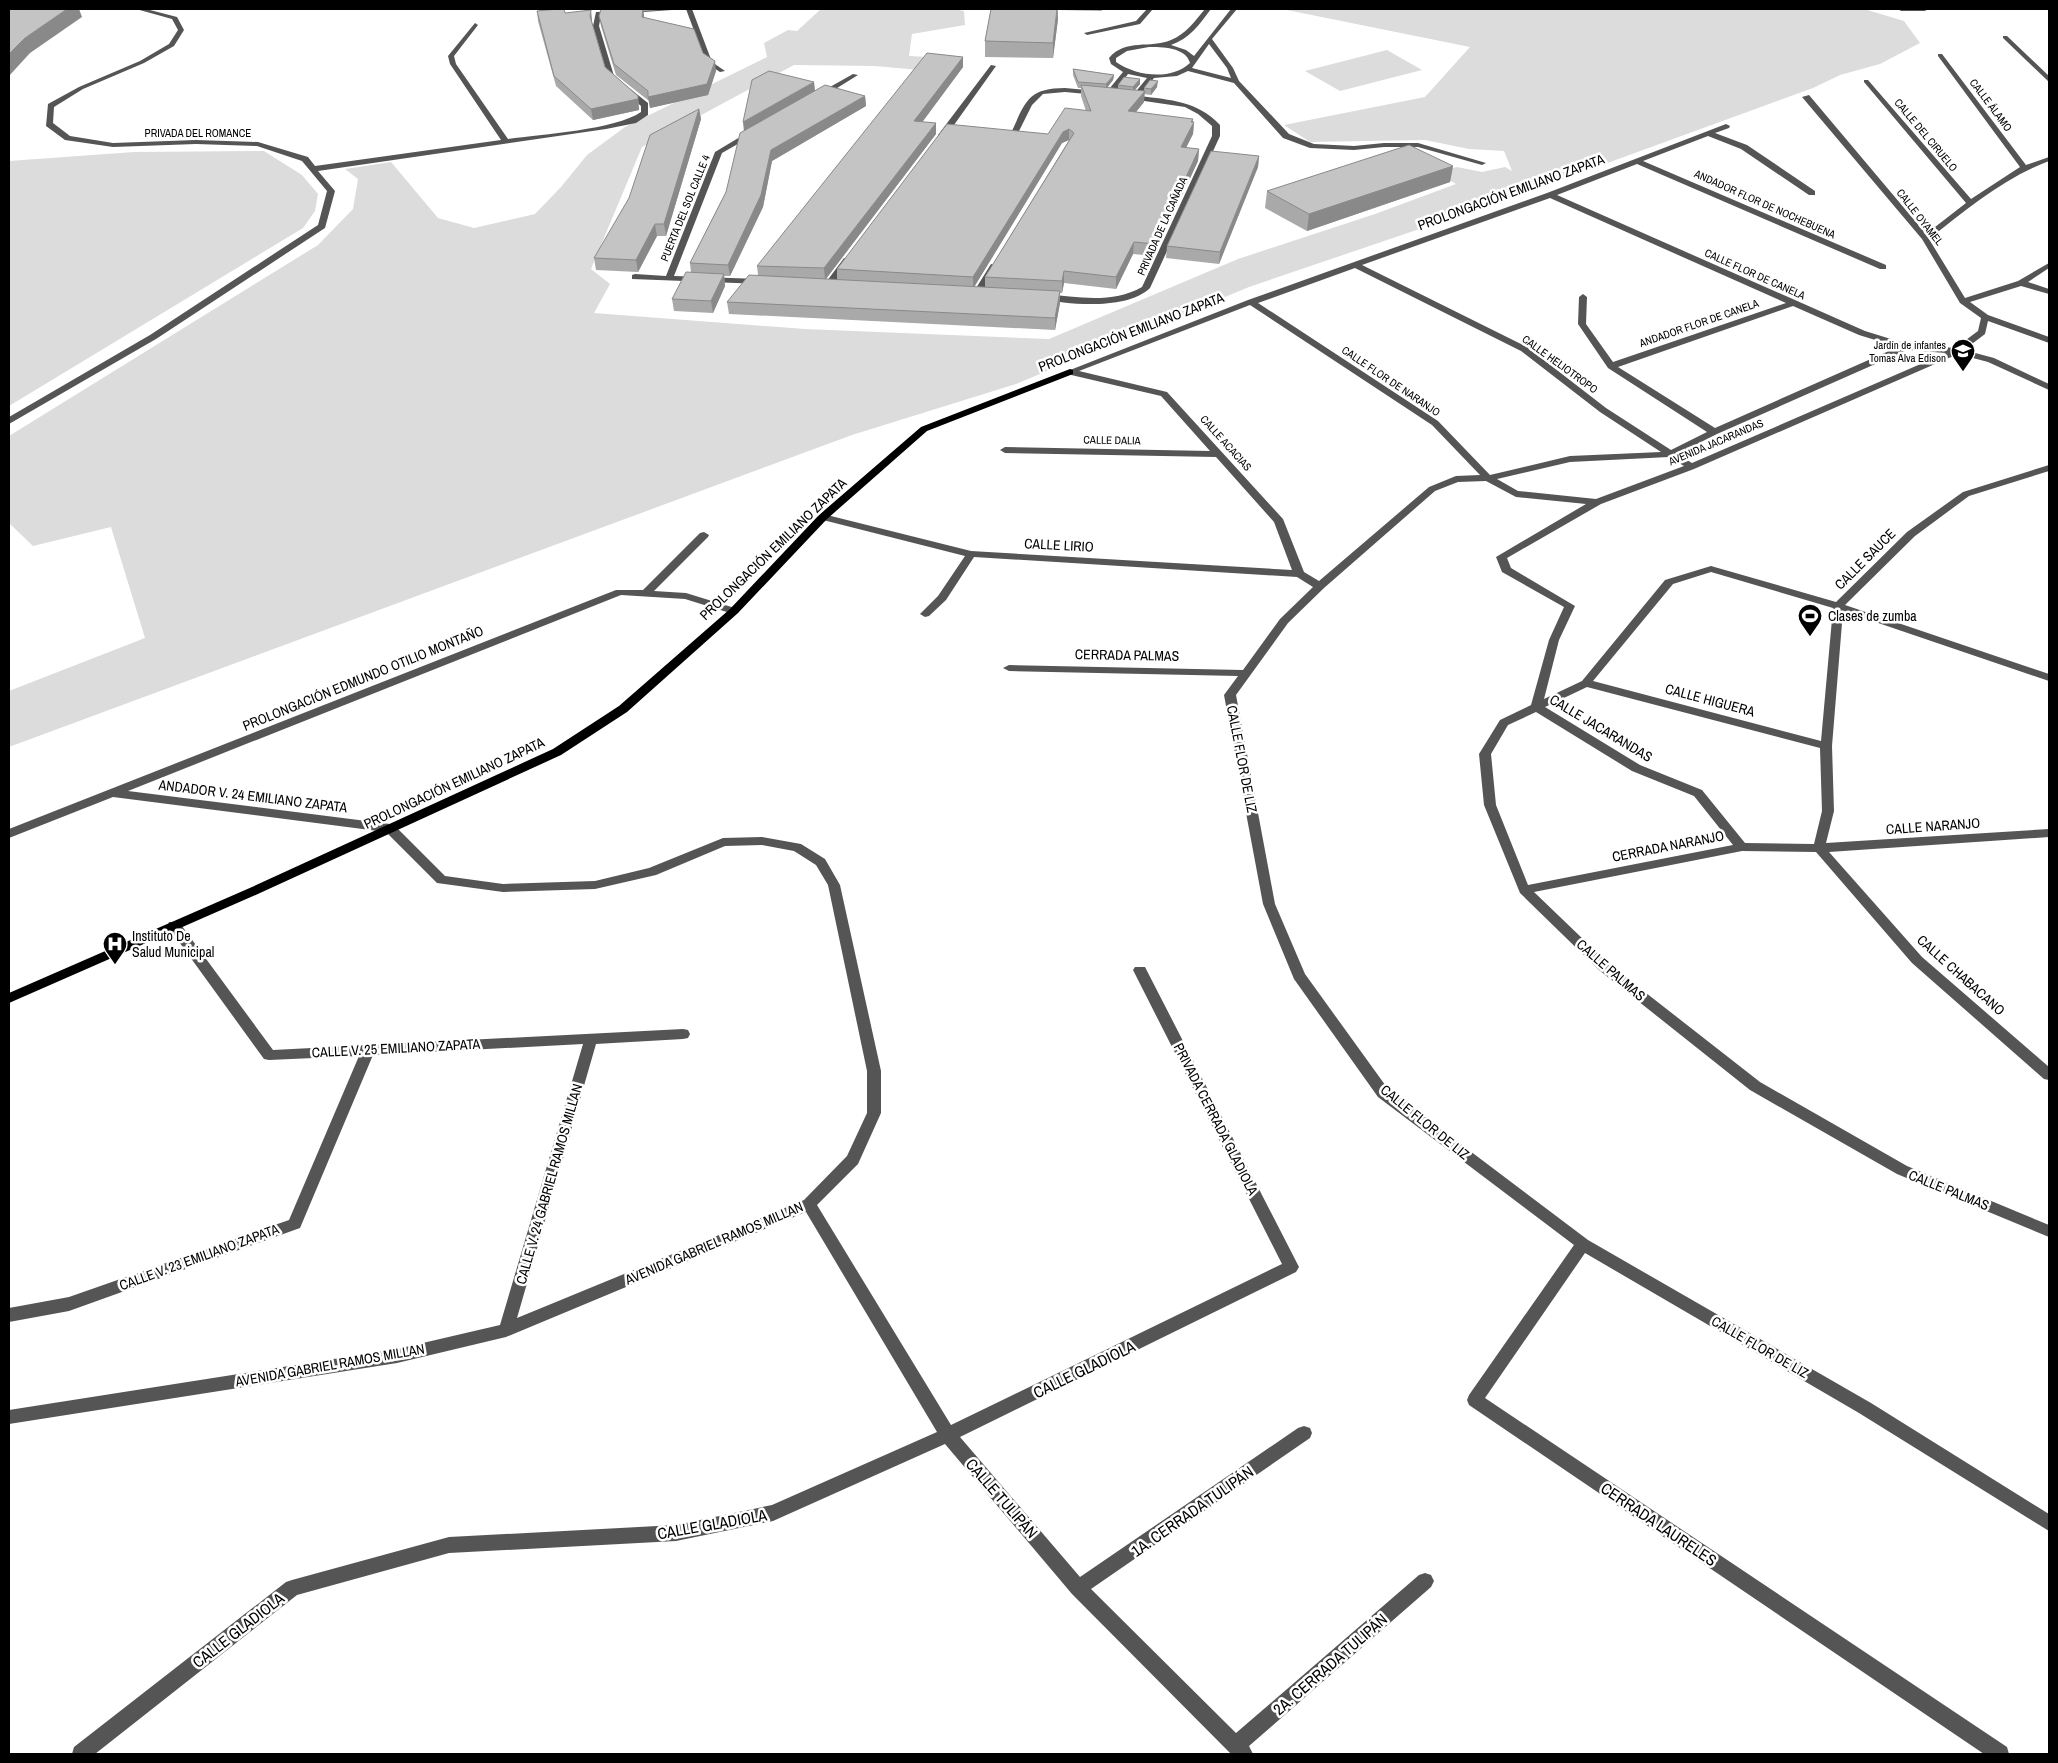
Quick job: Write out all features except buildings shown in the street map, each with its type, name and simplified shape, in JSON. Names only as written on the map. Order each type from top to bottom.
[{"type":"main road","name":"PROLONGACIÓN EMILIANO ZAPATA","points":[[9,998],[557,752],[623,709],[734,611],[823,517],[924,429],[1070,372]]},
{"type":"street","name":"PRIVADA DEL ROMANCE","points":[[9,421],[153,337],[322,226],[331,191],[305,159],[258,144],[196,142],[113,146],[68,138],[49,124],[51,106],[81,88],[142,62],[172,45],[181,30],[175,18],[139,9]]},
{"type":"street","points":[[313,169],[606,127],[632,121],[645,113],[645,105],[611,77],[596,26],[598,13],[683,9]]},
{"type":"street","points":[[689,9],[709,63],[722,72]]},
{"type":"street","points":[[1086,33],[1138,23],[1150,9]]},
{"type":"street","points":[[1208,9],[1185,37],[1175,42],[1161,45],[1136,46],[1116,53],[1112,58],[1113,63],[1126,72],[1152,76],[1166,75],[1188,69],[1236,82]]},
{"type":"street","points":[[1188,69],[1209,39],[1234,9]]},
{"type":"street","points":[[1901,9],[1924,9]]},
{"type":"street","points":[[475,25],[451,56],[453,64],[506,142]]},
{"type":"street","points":[[2005,37],[2049,80]]},
{"type":"street","points":[[1209,39],[1230,68],[1236,82],[1286,136],[1312,146],[1354,148],[1384,145],[1418,145],[1482,162]]},
{"type":"street","points":[[1161,45],[1184,51],[1193,58],[1193,63]]},
{"type":"street","name":"CALLE ÁLAMO","points":[[1940,55],[2024,168]]},
{"type":"street","points":[[935,145],[993,66]]},
{"type":"street","points":[[1109,94],[1126,72]]},
{"type":"street","points":[[812,99],[854,74]]},
{"type":"street","points":[[1135,97],[1152,76]]},
{"type":"street","name":"CALLE DEL CIRUELO","points":[[1866,81],[1970,203]]},
{"type":"street","name":"PRIVADA DE LA CAÑADA","points":[[993,135],[1012,138],[1035,96],[1043,91],[1061,90],[1135,97],[1188,105],[1201,112],[1216,125],[1216,136],[1146,288],[1135,296],[1114,301],[1036,297]]},
{"type":"street","name":"CALLE OYAMEL","points":[[1806,97],[1925,238],[1963,301],[1985,318],[2049,340]]},
{"type":"street","name":"PROLONGACIÓN EMILIANO ZAPATA","points":[[1070,372],[1251,302],[1550,195],[1726,126]]},
{"type":"street","name":"PUERTA DEL SOL CALLE 4","points":[[669,278],[719,152],[762,128]]},
{"type":"street","points":[[947,130],[956,131]]},
{"type":"street","points":[[1708,133],[1744,147],[1812,193]]},
{"type":"street","points":[[1925,238],[1970,203],[2024,168],[2049,159]]},
{"type":"street","name":"ANDADOR FLOR DE NOCHEBUENA","points":[[1638,161],[1883,268]]},
{"type":"street","name":"CALLE FLOR DE CANELA","points":[[1550,195],[1862,333],[1906,347],[1957,351],[1991,360],[2049,387]]},
{"type":"street","points":[[828,285],[852,254]]},
{"type":"street","points":[[977,293],[997,260]]},
{"type":"street","name":"CALLE HELIOTROPO","points":[[1356,265],[1524,349],[1603,410],[1691,467]]},
{"type":"street","points":[[1963,301],[2021,283],[2049,265]]},
{"type":"street","points":[[634,277],[768,282]]},
{"type":"street","points":[[2021,283],[2049,292]]},
{"type":"street","points":[[818,284],[838,285]]},
{"type":"street","points":[[967,293],[987,294]]},
{"type":"street","points":[[1583,297],[1582,324],[1611,366],[1714,432]]},
{"type":"street","name":"CALLE FLOR DE NARANJO","points":[[1251,302],[1435,422],[1488,478],[1516,494],[1597,502]]},
{"type":"street","name":"ANDADOR FLOR DE CANELA","points":[[1611,366],[1793,303]]},
{"type":"street","points":[[1957,351],[1982,332],[1985,318]]},
{"type":"street","name":"AVENIDA JACARANDAS","points":[[1488,478],[1570,459],[1670,454],[1714,432],[1906,347]]},
{"type":"street","name":"AVENIDA JACARANDAS","points":[[1536,706],[1554,640],[1570,606],[1506,570],[1501,556],[1597,502],[1691,467],[1957,351]]},
{"type":"street","name":"CALLE ACACIAS","points":[[1070,372],[1164,394],[1279,521],[1299,574]]},
{"type":"street","name":"CALLE DALIA","points":[[1005,450],[1218,454]]},
{"type":"street","name":"CALLE SAUCE","points":[[1819,848],[1828,811],[1826,746],[1838,606],[1911,534],[1966,494],[2049,468]]},
{"type":"street","name":"CALLE FLOR DE LIZ","points":[[1488,478],[1456,479],[1432,489],[1320,586],[1284,621],[1230,695],[1269,904],[1299,976],[1383,1092],[1583,1244],[1866,1408],[2049,1523]]},
{"type":"street","name":"CALLE LIRIO","points":[[823,517],[971,554],[1299,574]]},
{"type":"street","points":[[645,594],[704,535]]},
{"type":"street","points":[[925,614],[942,598],[971,554]]},
{"type":"street","points":[[1586,683],[1669,582],[1711,569],[1838,606],[2049,678]]},
{"type":"street","points":[[1299,574],[1320,586]]},
{"type":"street","name":"PROLONGACIÓN EDMUNDO OTILIO MONTAÑO","points":[[9,834],[620,592],[686,596],[734,611]]},
{"type":"street","name":"CERRADA PALMAS","points":[[1009,668],[1245,673]]},
{"type":"street","name":"CALLE PALMAS","points":[[1586,683],[1504,723],[1485,754],[1490,805],[1524,890],[1604,967],[1755,1086],[1902,1170],[2049,1231]]},
{"type":"street","name":"CALLE HIGUERA","points":[[1586,683],[1826,746]]},
{"type":"street","name":"CALLE JACARANDAS","points":[[1536,706],[1636,768],[1698,793],[1742,847]]},
{"type":"street","name":"ANDADOR V. 24 EMILIANO ZAPATA","points":[[111,793],[390,828]]},
{"type":"street","name":"AVENIDA GABRIEL RAMOS MILLAN","points":[[9,1417],[397,1356],[506,1330],[809,1204],[853,1160],[874,1112],[874,1071],[834,885],[821,862],[797,847],[762,841],[723,842],[652,872],[595,885],[503,888],[441,880],[390,828]]},
{"type":"street","name":"CALLE NARANJO","points":[[1819,848],[2049,833]]},
{"type":"street","name":"CERRADA NARANJO","points":[[1524,890],[1742,847],[1819,848]]},
{"type":"street","name":"CALLE CHABACANO","points":[[1819,848],[1917,960],[2049,1075]]},
{"type":"street","name":"CALLE V. 25 EMILIANO ZAPATA","points":[[174,925],[269,1055],[683,1034]]},
{"type":"street","name":"PRIVADA CERRADA GLADIOLA","points":[[1140,970],[1292,1267]]},
{"type":"street","name":"CALLE V. 24 GABRIEL RAMOS MILLAN","points":[[506,1330],[591,1039]]},
{"type":"street","name":"CALLE V. 23 EMILIANO ZAPATA","points":[[9,1315],[69,1304],[295,1224],[368,1050]]},
{"type":"street","name":"CALLE TULIPÁN","points":[[809,1204],[948,1435],[1078,1588],[1240,1750]]},
{"type":"street","name":"CERRADA LAURELES","points":[[1583,1244],[1476,1400],[2000,1754]]},
{"type":"street","name":"CALLE GLADIOLA","points":[[81,1754],[292,1588],[449,1545],[676,1533],[773,1513],[948,1435],[1292,1267]]},
{"type":"street","name":"1A. CERRADA TULIPÁN","points":[[1078,1588],[1304,1433]]},
{"type":"street","name":"2A. CERRADA TULIPÁN","points":[[1240,1750],[1425,1581]]},
{"type":"shaded area","points":[[821,9],[953,9],[964,11],[965,25],[912,34],[909,56],[929,57],[919,70],[875,66],[794,65],[642,147],[591,269],[610,284],[594,313],[805,329],[1049,339],[1238,259],[1375,214],[1456,184],[1444,177],[1440,171],[1457,167],[1482,172],[1505,167],[1512,171],[1504,151],[1469,149],[1425,140],[1310,142],[1284,125],[1425,97],[1470,47],[1282,9],[1864,9],[1904,21],[1920,43],[1880,64],[1840,75],[1813,88],[1528,192],[1249,287],[1016,384],[852,435],[9,747],[9,691],[145,638],[111,527],[33,546],[9,523],[9,436],[318,245],[353,209],[358,179],[345,169],[391,162],[438,218],[474,228],[535,214],[561,187],[587,155],[625,127],[767,57],[764,43],[788,30],[797,31]]},
{"type":"shaded area","points":[[1387,50],[1422,70],[1340,91],[1305,71]]},
{"type":"shaded area","points":[[264,151],[302,175],[318,194],[315,211],[303,228],[9,406],[9,161],[134,152]]},
{"type":"place","name":"Jardín de infantes Tomas Alva Edison","points":[[1963,372]]},
{"type":"place","name":"Clases de zumba","points":[[1810,637]]},
{"type":"place","name":"Instituto De Salud Municipal","points":[[115,965]]}]
